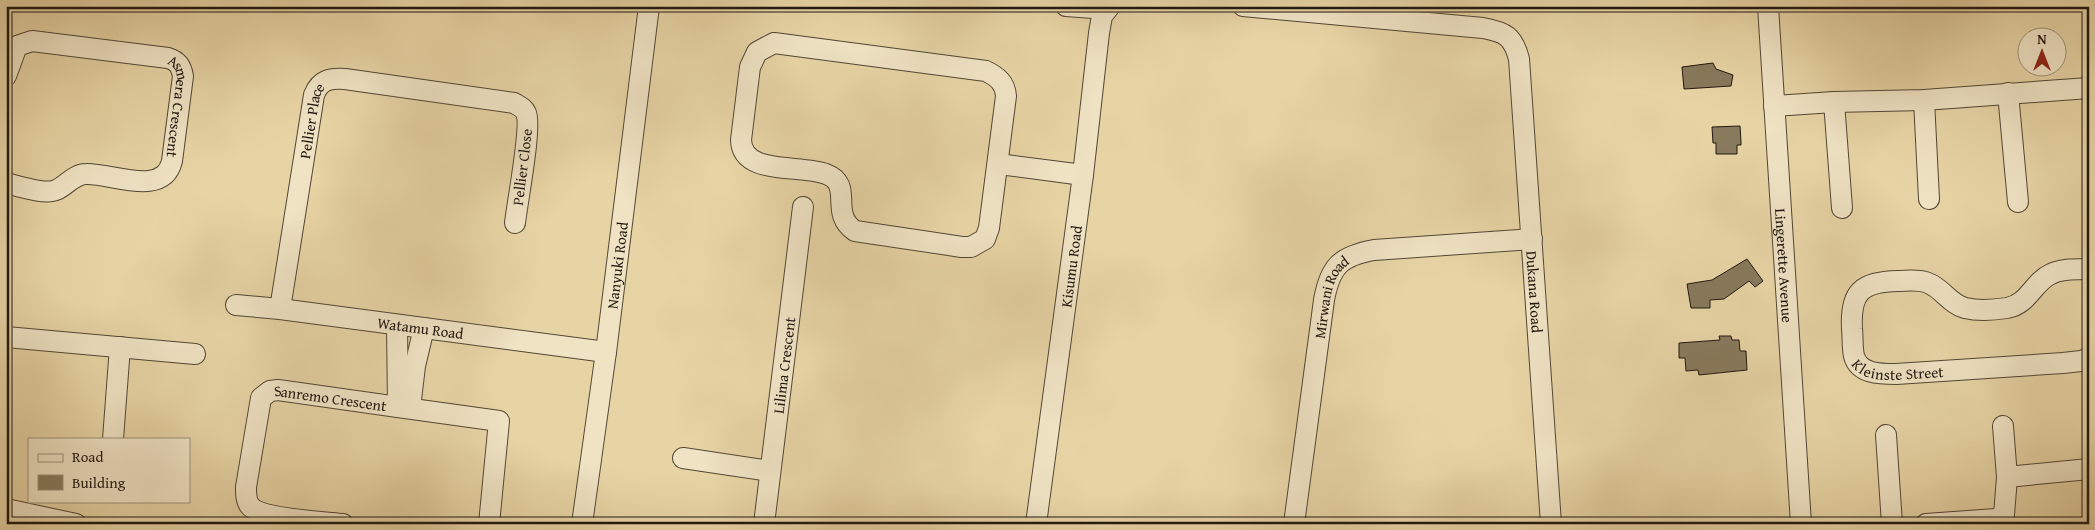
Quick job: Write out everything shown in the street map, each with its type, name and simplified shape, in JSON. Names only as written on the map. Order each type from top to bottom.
[{"type":"street","name":"Nanyuki Road","points":[[582,524],[650,6]]},
{"type":"street","points":[[1066,6],[1106,7]]},
{"type":"street","points":[[1244,6],[1340,10]]},
{"type":"street","name":"Lingerette Avenue","points":[[1768,6],[1801,524]]},
{"type":"street","name":"Kisumu Road","points":[[1036,524],[1083,175],[1099,33],[1102,16],[1106,7]]},
{"type":"street","name":"Dukana Road","points":[[1340,10],[1495,30],[1510,38],[1516,46],[1519,59],[1551,524]]},
{"type":"street","name":"Asmera Crescent","points":[[6,76],[16,46],[32,41],[168,58],[175,60],[179,64],[183,76],[172,161],[168,173],[159,180],[147,182],[86,174],[75,177],[55,191],[47,192],[6,183]]},
{"type":"street","points":[[774,43],[782,43],[986,71],[996,76],[1005,89],[998,164],[989,228],[985,239],[979,244],[971,247],[962,247],[855,231],[844,222],[841,215],[841,191],[836,180],[832,177],[817,171],[764,165],[744,155],[741,149],[741,140],[753,57],[762,48],[774,43]]},
{"type":"street","name":"Pellier Place","points":[[280,309],[314,95],[317,88],[323,82],[328,79],[345,78],[514,103],[526,112]]},
{"type":"street","points":[[1774,106],[1834,102],[1924,100],[2089,88]]},
{"type":"street","points":[[2008,93],[2018,202]]},
{"type":"street","points":[[1924,100],[1929,200]]},
{"type":"street","points":[[1834,102],[1842,208]]},
{"type":"street","name":"Pellier Close","points":[[515,223],[528,129],[526,112]]},
{"type":"street","points":[[998,164],[1083,175]]},
{"type":"street","name":"Lilima Crescent","points":[[764,524],[803,207]]},
{"type":"street","name":"Mirwani Road","points":[[1294,524],[1324,300],[1328,280],[1335,268],[1355,254],[1374,250],[1532,239]]},
{"type":"street","name":"Kleinste Street","points":[[2089,269],[2058,271],[2044,278],[2022,302],[2006,308],[1963,308],[1936,286],[1921,281],[1875,283],[1861,289],[1857,294],[1851,314],[1855,358],[1862,367],[1874,373],[1896,374],[2063,363],[2089,358]]},
{"type":"street","name":"Watamu Road","points":[[236,305],[280,309],[606,352]]},
{"type":"street","points":[[398,324],[407,366]]},
{"type":"street","points":[[407,366],[424,328]]},
{"type":"street","points":[[6,337],[195,354]]},
{"type":"street","points":[[113,438],[120,346]]},
{"type":"street","name":"Sanremo Crescent","points":[[404,407],[407,366]]},
{"type":"street","name":"Sanremo Crescent","points":[[343,524],[270,516],[257,512],[251,507],[246,496],[246,487],[261,398],[270,391],[278,390],[499,421],[489,524]]},
{"type":"street","points":[[1926,524],[1996,519],[2001,517],[2005,511],[2006,477],[2003,426]]},
{"type":"street","points":[[1886,436],[1892,524]]},
{"type":"street","points":[[683,458],[770,471]]},
{"type":"street","points":[[2006,477],[2089,469]]},
{"type":"street","points":[[6,508],[76,524]]},
{"type":"building","points":[[1713,63],[1716,69],[1733,75],[1731,86],[1684,89],[1682,67]]},
{"type":"building","points":[[1740,126],[1741,145],[1737,145],[1737,154],[1716,154],[1716,143],[1713,143],[1712,127]]},
{"type":"building","points":[[1747,259],[1763,281],[1755,287],[1749,281],[1724,299],[1710,300],[1710,308],[1691,308],[1687,284],[1712,280]]},
{"type":"building","points":[[1719,336],[1731,336],[1732,340],[1739,340],[1740,351],[1746,351],[1747,370],[1699,375],[1698,370],[1686,371],[1685,358],[1679,358],[1679,343],[1720,340]]}]
